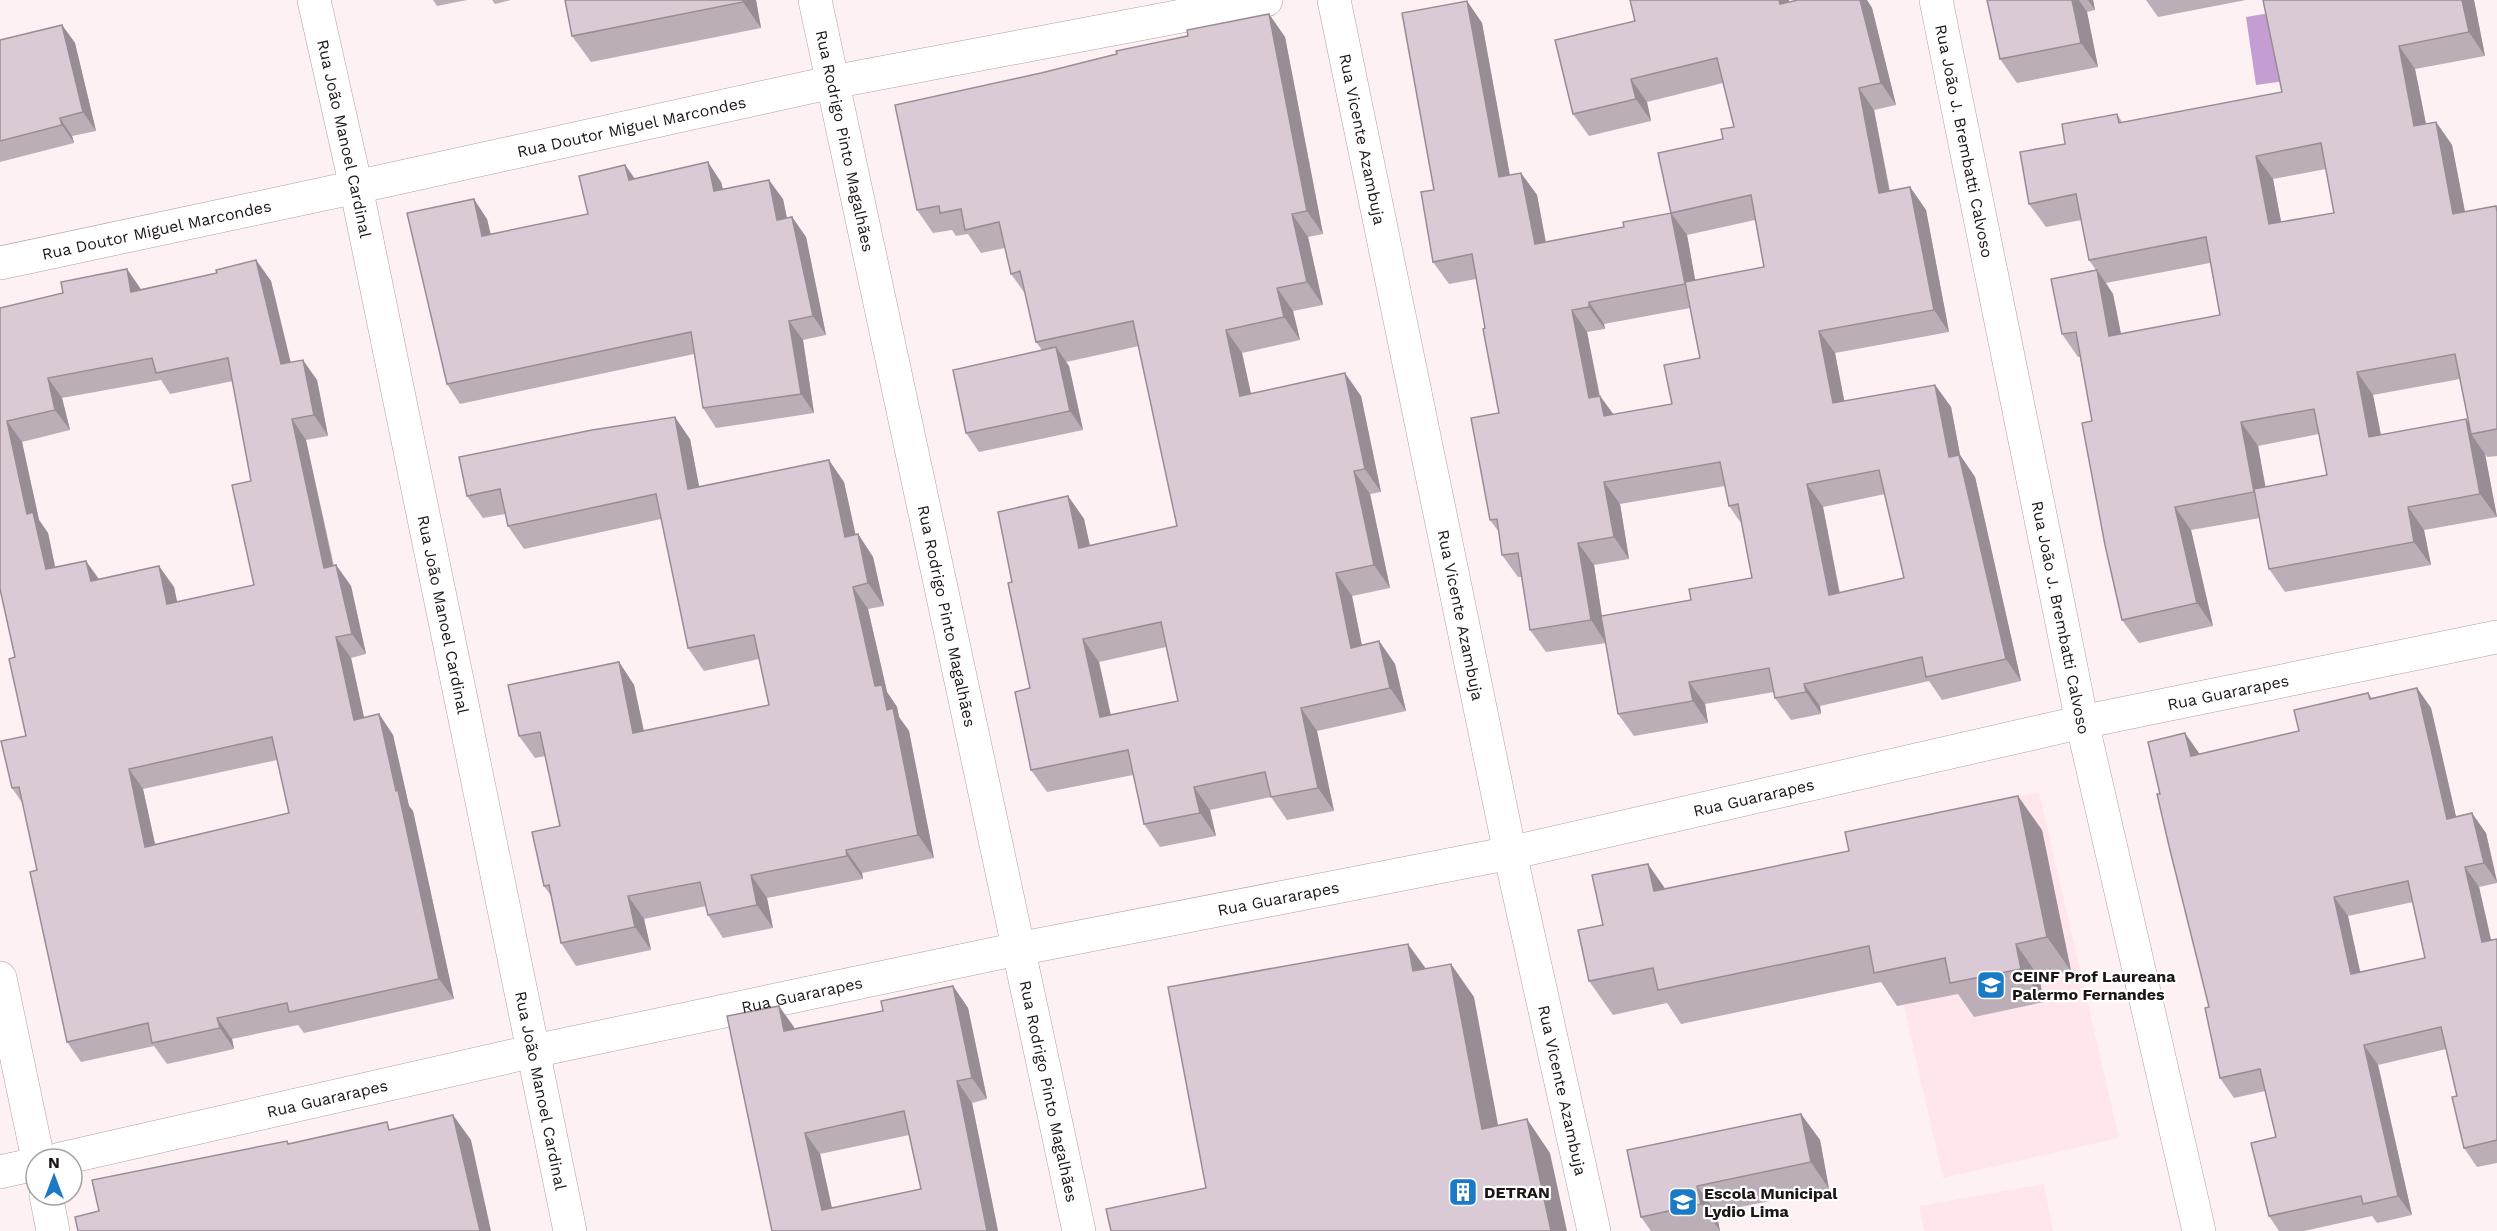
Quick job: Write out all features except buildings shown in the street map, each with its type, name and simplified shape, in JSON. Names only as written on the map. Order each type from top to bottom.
[{"type":"street","name":"Rua João Manoel Cardinal","points":[[315,0],[356,188],[570,1231]]},
{"type":"street","name":"Rua Rodrigo Pinto Magalhães","points":[[815,0],[1079,1231]]},
{"type":"street","name":"Rua Doutor Miguel Marcondes","points":[[0,262],[356,188],[833,82],[1266,0]]},
{"type":"street","name":"Rua Vicente Azambuja","points":[[1334,0],[1510,853],[1594,1231]]},
{"type":"street","name":"Rua João J. Brembatti Calvoso","points":[[1936,0],[2082,722],[2199,1231]]},
{"type":"street","name":"Rua Guararapes","points":[[84,1154],[534,1051],[1018,949],[1510,853],[2082,722],[2497,637]]},
{"type":"street","points":[[0,978],[35,1147]]},
{"type":"street","points":[[0,1172],[24,1167]]},
{"type":"street","points":[[48,1207],[53,1231]]},
{"type":"shaded area","points":[[2275,12],[2285,81],[2256,85],[2246,17]]},
{"type":"shaded area","name":"CEINF Prof Laureana Palermo Fernandes","points":[[2039,792],[2119,1138],[1943,1178],[1864,831]]},
{"type":"shaded area","points":[[2044,1184],[2053,1231],[1924,1231],[1919,1206]]},
{"type":"place","name":"CEINF Prof Laureana Palermo Fernandes","points":[[1991,985]]},
{"type":"place","name":"DETRAN","points":[[1463,1192]]},
{"type":"place","name":"Escola Municipal Lydio Lima","points":[[1683,1202]]}]
